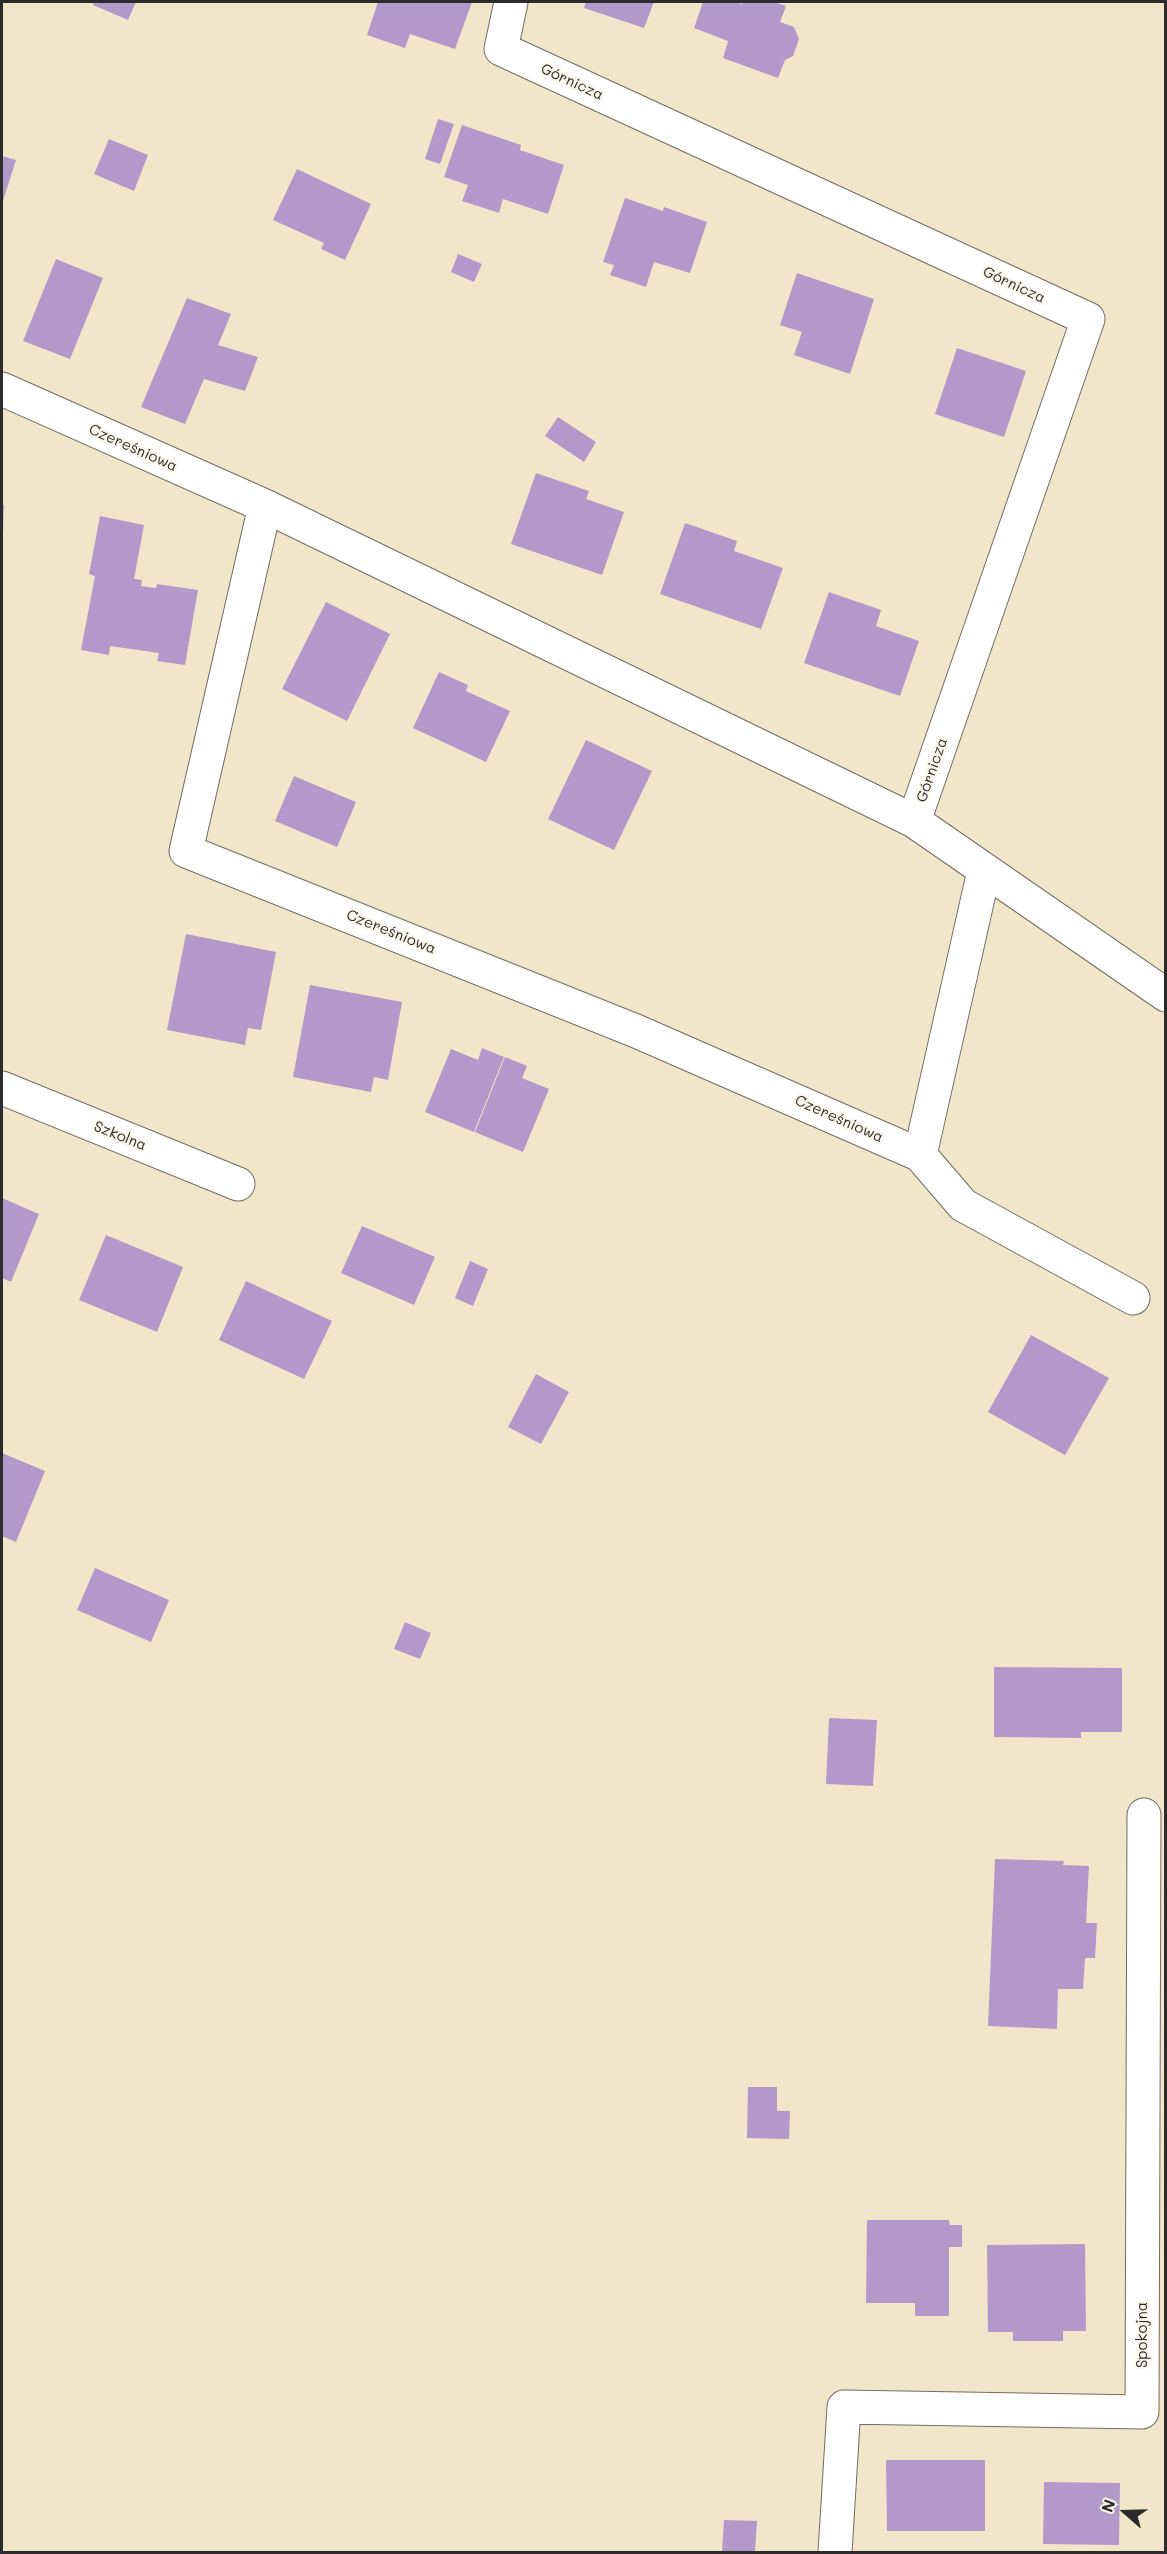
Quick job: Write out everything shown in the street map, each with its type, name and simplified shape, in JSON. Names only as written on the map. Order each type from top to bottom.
[{"type":"street","name":"Górnicza","points":[[511,2],[501,49],[1088,319],[914,821]]},
{"type":"street","name":"Czereśniowa","points":[[2,389],[265,506],[914,821],[1166,995]]},
{"type":"street","name":"Czereśniowa","points":[[265,506],[186,851],[636,1031],[920,1155],[963,1205],[1133,1298]]},
{"type":"street","points":[[920,1155],[984,871]]},
{"type":"street","name":"Szkolna","points":[[2,1088],[238,1184]]},
{"type":"street","name":"Spokojna","points":[[835,2553],[844,2407],[1142,2412],[1144,1815]]},
{"type":"building","points":[[94,2],[136,2],[128,20],[93,5]]},
{"type":"building","points":[[378,2],[472,2],[455,49],[410,34],[405,48],[367,35]]},
{"type":"building","points":[[586,2],[654,2],[644,28],[584,8]]},
{"type":"building","points":[[703,2],[742,4],[743,2],[774,2],[786,6],[780,22],[794,27],[799,39],[793,56],[785,60],[778,78],[723,58],[728,41],[694,28]]},
{"type":"building","points":[[438,119],[454,124],[440,164],[425,159]]},
{"type":"building","points":[[462,125],[521,145],[520,150],[564,165],[548,214],[503,199],[499,213],[462,201],[468,185],[444,177]]},
{"type":"building","points":[[109,139],[148,155],[134,191],[94,174]]},
{"type":"building","points":[[2,156],[16,160],[2,204]]},
{"type":"building","points":[[297,169],[371,204],[345,260],[321,249],[324,243],[273,220]]},
{"type":"building","points":[[625,198],[663,211],[664,207],[707,222],[690,273],[654,262],[646,287],[610,275],[614,265],[603,262]]},
{"type":"building","points":[[458,254],[482,264],[474,282],[451,272]]},
{"type":"building","points":[[56,259],[103,278],[70,359],[23,341]]},
{"type":"building","points":[[797,273],[874,299],[850,374],[794,355],[802,332],[780,325]]},
{"type":"building","points":[[187,298],[231,314],[218,345],[258,357],[245,391],[204,379],[185,424],[141,407]]},
{"type":"building","points":[[957,348],[1026,371],[1004,437],[935,414]]},
{"type":"building","points":[[558,417],[596,442],[584,462],[545,436]]},
{"type":"building","points":[[536,473],[589,491],[586,499],[624,512],[602,575],[511,544]]},
{"type":"building","points":[[2,505],[4,505],[3,532],[2,532]]},
{"type":"building","points":[[100,516],[144,525],[134,579],[142,580],[141,586],[156,588],[157,584],[198,590],[185,665],[157,661],[159,653],[110,646],[109,655],[81,650],[95,576],[89,574]]},
{"type":"building","points":[[685,523],[737,541],[734,551],[783,568],[761,629],[660,594]]},
{"type":"building","points":[[829,592],[881,610],[876,626],[919,641],[900,696],[804,663]]},
{"type":"building","points":[[326,602],[390,634],[347,721],[282,689]]},
{"type":"building","points":[[439,672],[468,685],[466,691],[510,711],[486,762],[413,728]]},
{"type":"building","points":[[586,740],[652,771],[614,850],[548,819]]},
{"type":"building","points":[[294,776],[356,802],[337,847],[275,821]]},
{"type":"building","points":[[186,934],[276,952],[261,1030],[248,1028],[245,1045],[167,1030]]},
{"type":"building","points":[[310,985],[402,1002],[388,1080],[374,1077],[371,1092],[293,1077]]},
{"type":"building","points":[[482,1048],[504,1057],[474,1132],[425,1112],[451,1049],[478,1060]]},
{"type":"building","points":[[505,1057],[527,1066],[522,1078],[549,1089],[523,1152],[475,1132]]},
{"type":"building","points":[[2,1198],[39,1214],[11,1282],[2,1278]]},
{"type":"building","points":[[362,1226],[435,1257],[414,1305],[341,1273]]},
{"type":"building","points":[[106,1235],[183,1267],[157,1332],[79,1300]]},
{"type":"building","points":[[470,1261],[488,1269],[473,1306],[455,1298]]},
{"type":"building","points":[[246,1281],[332,1321],[304,1379],[219,1340]]},
{"type":"building","points":[[1031,1335],[1109,1378],[1065,1455],[988,1412]]},
{"type":"building","points":[[536,1374],[569,1392],[541,1444],[508,1427]]},
{"type":"building","points":[[2,1453],[45,1471],[16,1542],[2,1536]]},
{"type":"building","points":[[95,1568],[169,1600],[151,1642],[77,1610]]},
{"type":"building","points":[[405,1622],[431,1633],[420,1659],[394,1649]]},
{"type":"building","points":[[994,1667],[1122,1668],[1122,1732],[1081,1732],[1081,1738],[994,1737]]},
{"type":"building","points":[[829,1718],[877,1720],[873,1786],[826,1784]]},
{"type":"building","points":[[995,1859],[1064,1861],[1063,1865],[1089,1866],[1086,1923],[1097,1923],[1095,1958],[1085,1958],[1083,1989],[1058,1989],[1057,2029],[988,2026]]},
{"type":"building","points":[[748,2087],[777,2087],[777,2111],[790,2111],[789,2139],[747,2138]]},
{"type":"building","points":[[867,2220],[949,2220],[950,2225],[962,2225],[962,2247],[949,2247],[949,2316],[915,2316],[915,2303],[866,2303]]},
{"type":"building","points":[[1085,2244],[1086,2331],[1063,2331],[1063,2341],[1013,2341],[1013,2332],[988,2332],[987,2245]]},
{"type":"building","points":[[886,2460],[985,2460],[985,2531],[887,2531]]},
{"type":"building","points":[[1044,2482],[1120,2483],[1119,2545],[1043,2544]]},
{"type":"building","points":[[724,2520],[757,2521],[755,2552],[722,2552]]}]
